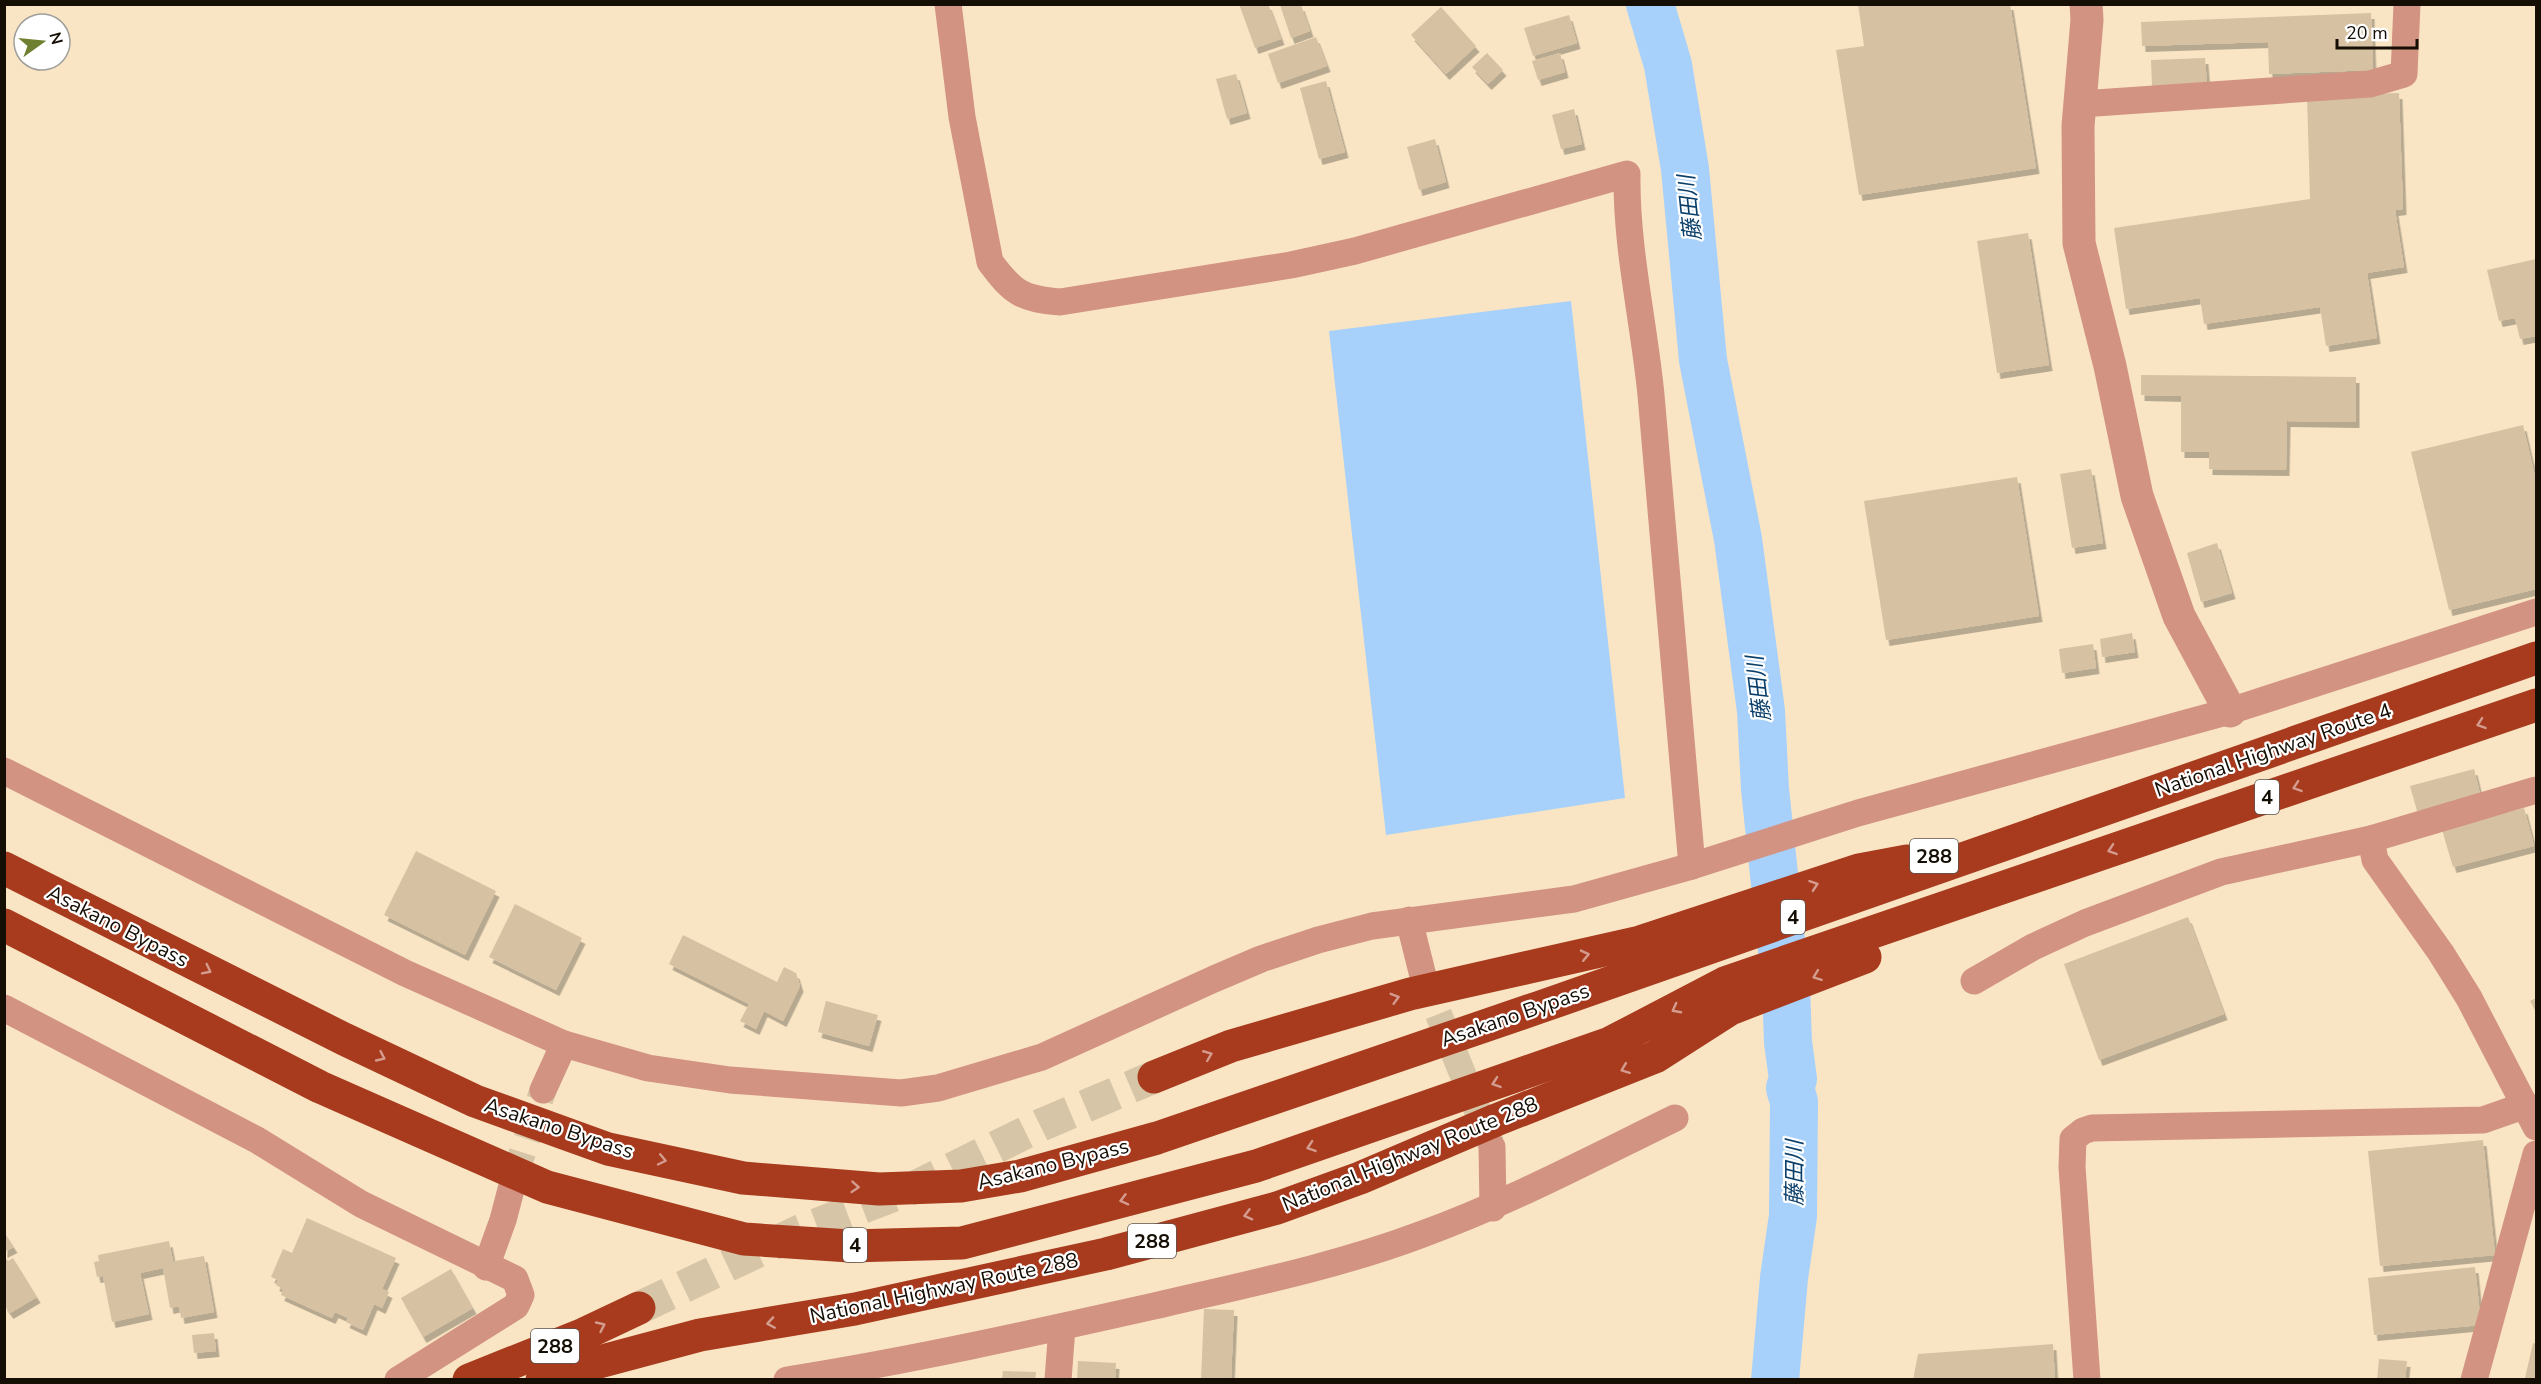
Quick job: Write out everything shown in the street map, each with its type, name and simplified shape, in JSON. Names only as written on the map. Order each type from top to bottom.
[{"type":"highway","name":"National Highway Route 4","points":[[2009,842],[2536,658]]},
{"type":"highway","name":"National Highway Route 4","points":[[1998,888],[2536,705]]},
{"type":"highway","name":"288","points":[[1154,1077],[1231,1046],[1399,997],[1640,942],[1721,929],[1862,881],[2009,842]]},
{"type":"highway","name":"Asakano Bypass","points":[[4,868],[333,1034],[475,1101],[608,1149],[743,1178],[879,1189],[961,1186],[1020,1176],[1157,1138],[1540,1007],[1721,929]]},
{"type":"highway","name":"National Highway Route 288","points":[[542,1380],[580,1366],[700,1335],[855,1309],[1106,1254],[1277,1208],[1360,1178],[1496,1120],[1655,1057],[1729,996],[1869,945],[1998,888]]},
{"type":"highway","name":"4","points":[[4,925],[320,1087],[547,1187],[744,1239],[850,1246],[962,1243],[1256,1166],[1610,1043],[1729,996]]},
{"type":"highway","name":"288","points":[[469,1380],[584,1334],[639,1308]]},
{"type":"street","points":[[948,4],[962,117],[990,262],[1003,279],[1028,299],[1060,302],[1291,265],[1396,240],[1627,174],[1633,268],[1651,392],[1703,863]]},
{"type":"street","points":[[2086,4],[2078,126],[2079,243],[2110,366],[2137,496],[2179,616],[2230,711]]},
{"type":"street","points":[[2081,104],[2370,84],[2390,80],[2404,74],[2407,4]]},
{"type":"street","points":[[4,771],[405,973],[564,1044],[648,1068],[730,1080],[901,1093],[938,1088],[1042,1057],[1261,959],[1340,934],[1409,920],[1574,899],[1703,863],[1858,813],[2230,711],[2536,612]]},
{"type":"street","points":[[1974,981],[2033,947],[2085,923],[2222,872],[2371,839],[2536,790]]},
{"type":"street","points":[[2087,1380],[2072,1167],[2073,1139],[2083,1131],[2092,1128],[2482,1120],[2531,1116],[2469,998],[2441,953],[2375,860],[2371,839]]},
{"type":"street","points":[[1409,920],[1423,976]]},
{"type":"street","points":[[4,1008],[257,1140],[361,1204],[486,1267],[515,1279],[521,1295],[516,1306],[398,1380]]},
{"type":"street","points":[[543,1090],[564,1044]]},
{"type":"street","points":[[787,1380],[818,1377],[1062,1327],[1334,1262],[1417,1237],[1492,1208],[1675,1118]]},
{"type":"street","points":[[1492,1147],[1492,1208]]},
{"type":"street","points":[[2474,1380],[2536,1154]]},
{"type":"street","points":[[486,1267],[503,1220],[514,1178]]},
{"type":"street","points":[[1058,1380],[1062,1327]]},
{"type":"water","points":[[1571,301],[1625,798],[1386,835],[1329,331]]},
{"type":"building","points":[[1239,4],[1268,4],[1281,39],[1255,48]]},
{"type":"building","points":[[1858,4],[2010,4],[2036,168],[1859,195],[1836,50],[1864,46]]},
{"type":"building","points":[[1280,5],[1301,5],[1310,31],[1291,38]]},
{"type":"building","points":[[1441,7],[1476,46],[1446,74],[1411,35]]},
{"type":"building","points":[[2371,13],[2373,70],[2269,74],[2268,42],[2142,46],[2141,22]]},
{"type":"building","points":[[1569,15],[1577,43],[1533,56],[1524,28]]},
{"type":"building","points":[[1316,37],[1327,66],[1278,83],[1268,54]]},
{"type":"building","points":[[1487,53],[1503,70],[1488,84],[1472,67]]},
{"type":"building","points":[[1560,53],[1565,72],[1538,80],[1532,61]]},
{"type":"building","points":[[2205,58],[2207,85],[2152,87],[2151,60]]},
{"type":"building","points":[[1236,74],[1247,113],[1227,119],[1216,79]]},
{"type":"building","points":[[1326,81],[1345,152],[1319,159],[1300,88]]},
{"type":"building","points":[[2399,93],[2403,209],[2395,210],[2404,267],[2367,273],[2377,338],[2326,346],[2320,307],[2204,324],[2200,298],[2126,309],[2114,228],[2310,199],[2307,96]]},
{"type":"building","points":[[1574,109],[1582,144],[1561,149],[1552,115]]},
{"type":"building","points":[[1435,139],[1446,182],[1419,190],[1407,147]]},
{"type":"building","points":[[2028,233],[2049,365],[1997,373],[1977,241]]},
{"type":"building","points":[[2536,259],[2536,336],[2520,339],[2515,318],[2499,321],[2487,270]]},
{"type":"building","points":[[2141,375],[2356,377],[2356,422],[2287,421],[2286,470],[2209,469],[2209,452],[2181,452],[2181,396],[2141,395]]},
{"type":"building","points":[[2523,425],[2536,481],[2536,589],[2449,610],[2411,452]]},
{"type":"building","points":[[2091,469],[2103,543],[2072,548],[2060,474]]},
{"type":"building","points":[[2017,477],[2039,616],[1886,640],[1864,501]]},
{"type":"building","points":[[2217,543],[2232,593],[2201,602],[2187,553]]},
{"type":"building","points":[[2132,633],[2135,652],[2102,657],[2100,639]]},
{"type":"building","points":[[2093,644],[2096,668],[2062,673],[2059,649]]},
{"type":"building","points":[[2474,769],[2480,794],[2417,811],[2410,786]]},
{"type":"building","points":[[2524,808],[2534,846],[2453,867],[2442,830]]},
{"type":"building","points":[[416,851],[496,891],[465,955],[384,915]]},
{"type":"building","points":[[515,904],[582,938],[556,990],[489,957]]},
{"type":"building","points":[[2188,917],[2224,1014],[2099,1060],[2064,964]]},
{"type":"building","points":[[683,935],[777,982],[784,967],[796,973],[800,986],[783,1021],[764,1011],[756,1029],[740,1021],[749,1004],[669,964]]},
{"type":"building","points":[[2536,998],[2536,1012],[2530,1001]]},
{"type":"building","points":[[826,1001],[878,1015],[869,1046],[818,1032]]},
{"type":"building","points":[[2483,1140],[2495,1255],[2380,1266],[2368,1151]]},
{"type":"building","points":[[307,1218],[396,1258],[382,1289],[389,1292],[382,1308],[374,1304],[363,1330],[346,1322],[348,1318],[335,1312],[332,1318],[281,1295],[283,1289],[276,1285],[278,1280],[271,1277],[283,1249],[292,1253]]},
{"type":"building","points":[[4,1232],[14,1247],[4,1252]]},
{"type":"building","points":[[169,1241],[173,1261],[163,1263],[204,1256],[214,1312],[181,1318],[179,1306],[170,1308],[163,1268],[140,1273],[149,1314],[112,1322],[103,1276],[97,1277],[94,1262],[99,1261],[98,1255]]},
{"type":"building","points":[[4,1256],[8,1261],[13,1258],[37,1297],[10,1313],[4,1305]]},
{"type":"building","points":[[2475,1267],[2481,1325],[2374,1335],[2368,1278]]},
{"type":"building","points":[[451,1269],[473,1308],[423,1337],[401,1298]]},
{"type":"building","points":[[1204,1309],[1234,1310],[1231,1380],[1201,1380]]},
{"type":"building","points":[[214,1333],[216,1351],[194,1353],[192,1335]]},
{"type":"building","points":[[2533,1343],[2536,1344],[2536,1380],[2525,1378]]},
{"type":"building","points":[[2053,1344],[2055,1380],[1913,1380],[1918,1354]]},
{"type":"building","points":[[2379,1359],[2407,1361],[2405,1380],[2377,1380]]},
{"type":"building","points":[[1078,1361],[1116,1363],[1115,1380],[1077,1380]]},
{"type":"building","points":[[1003,1371],[1036,1372],[1035,1380],[1002,1380]]},
{"type":"waterway","name":"藤田川","points":[[1650,4],[1668,65],[1685,169],[1703,360],[1738,539],[1761,711],[1765,789],[1786,988],[1788,1042],[1793,1079],[1790,1088],[1794,1102],[1793,1216],[1784,1278],[1775,1380]]},
{"type":"tunnel","points":[[1423,976],[1491,1144]]},
{"type":"tunnel","points":[[639,1308],[800,1231],[913,1188],[1041,1125],[1154,1077]]},
{"type":"tunnel","points":[[514,1178],[543,1090]]}]
